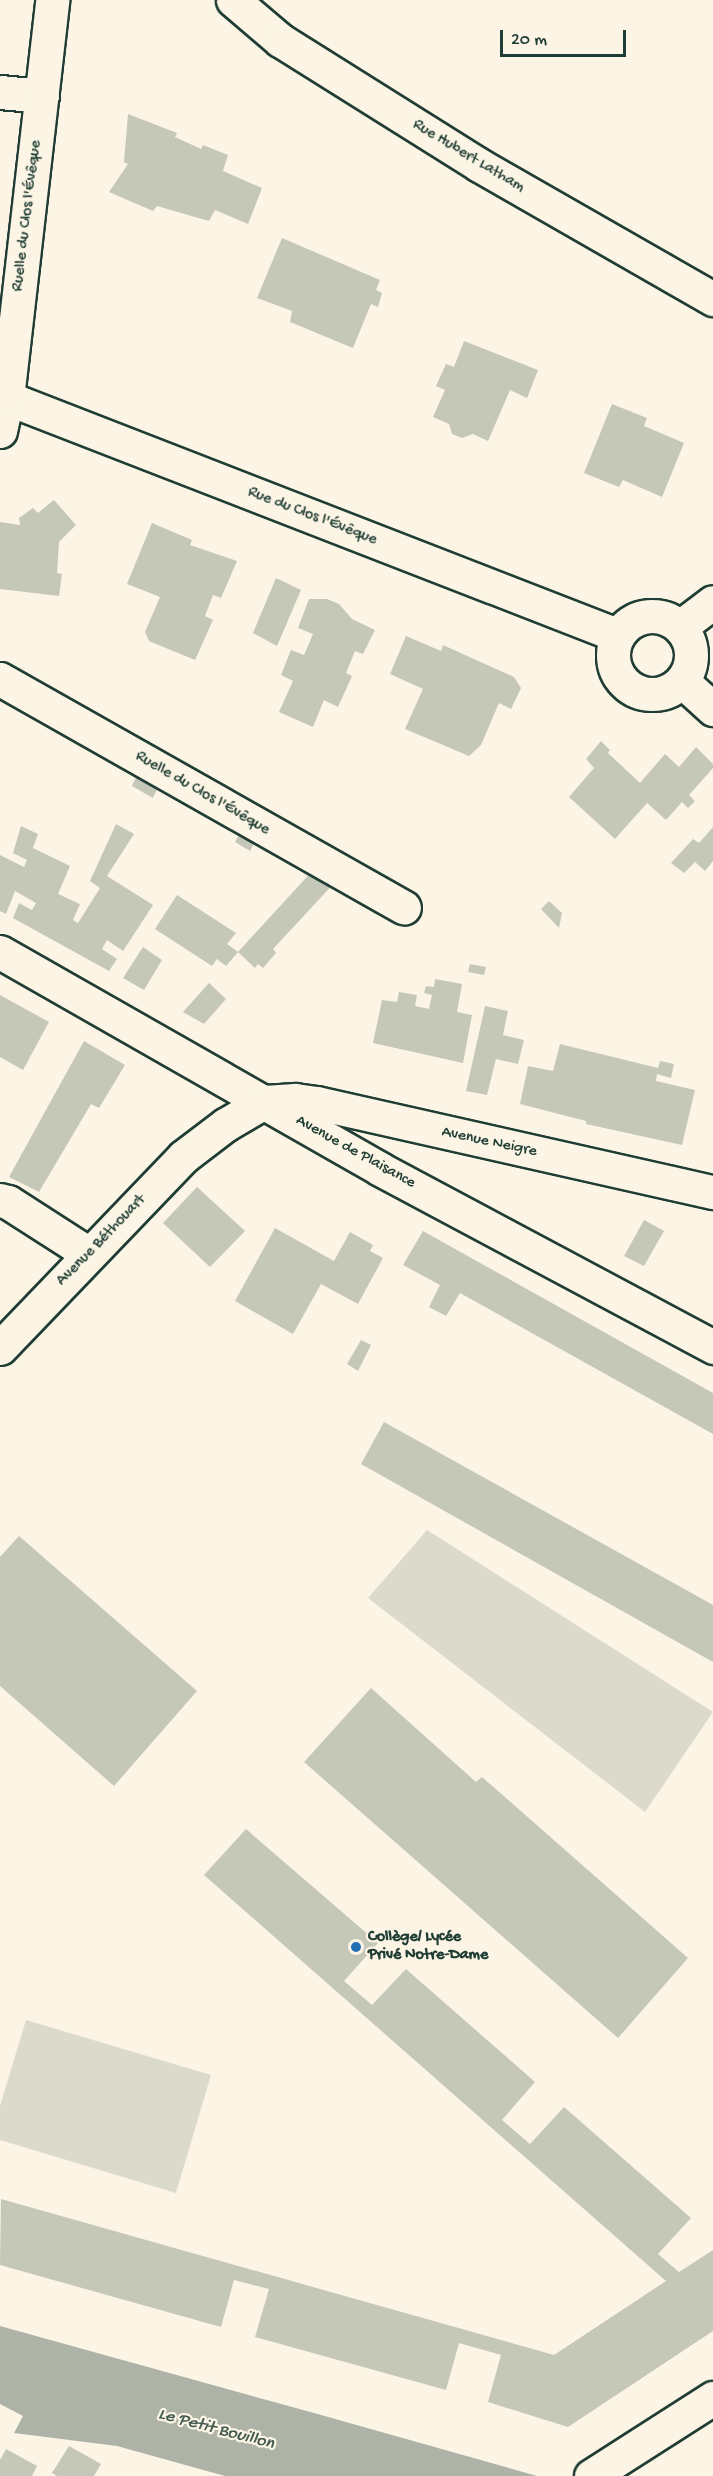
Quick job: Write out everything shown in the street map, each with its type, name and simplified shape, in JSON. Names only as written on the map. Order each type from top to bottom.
[{"type":"street","name":"Ruelle du Clos l'Évêque","points":[[0,431],[7,398],[52,0]]},
{"type":"street","name":"Rue Hubert Latham","points":[[233,0],[280,40],[478,165],[713,299]]},
{"type":"street","points":[[0,92],[42,96]]},
{"type":"street","name":"Rue du Clos l'Évêque","points":[[7,398],[617,636]]},
{"type":"street","points":[[680,627],[713,602]]},
{"type":"street","points":[[647,616],[671,620],[680,627],[687,637],[692,660],[682,681],[673,688],[651,694],[629,687],[615,669],[613,646],[617,636],[635,619],[647,616]]},
{"type":"street","name":"Ruelle du Clos l'Évêque","points":[[0,679],[404,908]]},
{"type":"street","points":[[682,681],[713,710]]},
{"type":"street","name":"Avenue de Plaisance","points":[[0,952],[380,1169],[713,1347]]},
{"type":"street","name":"Avenue Neigre","points":[[264,1102],[295,1100],[317,1104],[713,1192]]},
{"type":"street","name":"Avenue Béthouart","points":[[0,1348],[183,1157],[225,1125],[264,1102]]},
{"type":"street","points":[[0,1200],[8,1202],[89,1254]]},
{"type":"street","points":[[591,2476],[713,2398]]},
{"type":"shaded area","points":[[427,1530],[713,1712],[645,1812],[368,1598]]},
{"type":"shaded area","points":[[26,2020],[211,2075],[176,2193],[0,2140],[0,2106]]},
{"type":"water","name":"Le Petit Bouillon","points":[[0,2326],[537,2476],[225,2476],[117,2446],[14,2433],[23,2416],[0,2404]]},
{"type":"building","points":[[128,114],[177,133],[175,137],[201,149],[203,145],[228,155],[223,171],[262,188],[248,224],[215,210],[209,221],[157,206],[153,211],[109,192],[128,164],[124,162]]},
{"type":"building","points":[[282,238],[380,280],[376,290],[382,293],[378,307],[371,304],[353,348],[290,322],[292,311],[257,298]]},
{"type":"building","points":[[464,341],[538,370],[527,398],[510,390],[488,441],[473,434],[462,438],[452,434],[449,424],[433,417],[445,390],[436,386],[446,364],[454,367]]},
{"type":"building","points":[[612,404],[647,418],[644,426],[684,443],[662,497],[623,480],[619,487],[584,473]]},
{"type":"building","points":[[54,500],[76,525],[59,542],[57,573],[62,574],[59,596],[0,589],[0,522],[20,525],[19,518],[33,508],[38,513]]},
{"type":"building","points":[[152,523],[192,540],[190,545],[237,561],[221,598],[213,595],[205,616],[213,620],[195,660],[149,641],[145,632],[160,597],[127,584]]},
{"type":"building","points":[[276,578],[301,590],[277,646],[253,633]]},
{"type":"building","points":[[309,599],[327,599],[339,604],[352,619],[375,630],[363,654],[355,651],[346,673],[352,676],[338,707],[324,700],[313,727],[279,712],[293,681],[281,675],[291,650],[304,655],[313,634],[298,628]]},
{"type":"building","points":[[406,636],[441,651],[443,645],[514,677],[521,688],[511,709],[499,703],[481,745],[469,756],[405,729],[423,689],[390,674]]},
{"type":"building","points":[[601,741],[610,750],[608,753],[640,783],[665,754],[679,767],[696,747],[713,764],[713,768],[689,795],[695,801],[688,808],[682,802],[666,820],[647,803],[615,839],[569,797],[594,768],[586,759]]},
{"type":"building","points":[[139,771],[160,782],[153,798],[132,786]]},
{"type":"building","points":[[226,819],[258,836],[250,851],[235,842],[239,835],[223,825]]},
{"type":"building","points":[[116,824],[134,834],[107,876],[153,905],[123,951],[107,940],[102,949],[117,959],[109,971],[13,918],[19,903],[32,910],[36,903],[15,891],[6,914],[0,911],[0,855],[24,867],[27,860],[13,853],[21,826],[38,834],[33,848],[70,866],[58,894],[80,904],[73,920],[78,923],[100,888],[90,881]]},
{"type":"building","points":[[713,827],[713,861],[705,871],[695,862],[684,873],[671,863],[693,839],[699,843]]},
{"type":"building","points":[[315,868],[337,880],[273,949],[276,953],[263,968],[258,964],[255,968],[238,952]]},
{"type":"building","points":[[177,895],[236,933],[227,944],[238,952],[226,966],[217,959],[212,966],[155,929]]},
{"type":"building","points":[[549,901],[562,913],[559,928],[541,909]]},
{"type":"building","points":[[143,947],[162,960],[144,990],[123,978]]},
{"type":"building","points":[[470,964],[486,967],[484,975],[468,972]]},
{"type":"building","points":[[435,979],[462,984],[457,1012],[472,1015],[463,1063],[373,1043],[382,1000],[397,1002],[399,992],[417,995],[415,1006],[429,1009],[432,995],[424,993],[426,986],[434,987]]},
{"type":"building","points":[[209,983],[226,999],[204,1024],[183,1012]]},
{"type":"building","points":[[0,995],[49,1022],[23,1070],[0,1057]]},
{"type":"building","points":[[485,1006],[508,1011],[503,1035],[524,1040],[518,1064],[496,1059],[487,1095],[466,1091]]},
{"type":"building","points":[[84,1041],[125,1065],[99,1108],[91,1104],[39,1192],[9,1177]]},
{"type":"building","points":[[560,1044],[658,1068],[660,1061],[674,1064],[671,1078],[657,1074],[656,1081],[695,1090],[682,1145],[586,1124],[586,1121],[520,1104],[528,1066],[553,1071]]},
{"type":"building","points":[[197,1187],[245,1231],[210,1267],[163,1223]]},
{"type":"building","points":[[644,1220],[664,1231],[644,1266],[624,1256]]},
{"type":"building","points":[[275,1228],[334,1261],[350,1232],[373,1245],[370,1251],[383,1258],[358,1304],[321,1284],[293,1334],[235,1301]]},
{"type":"building","points":[[423,1231],[713,1393],[713,1434],[460,1293],[446,1316],[429,1307],[440,1285],[403,1265]]},
{"type":"building","points":[[361,1340],[371,1345],[358,1371],[347,1364]]},
{"type":"building","points":[[384,1422],[713,1605],[713,1662],[361,1464]]},
{"type":"building","points":[[19,1536],[197,1691],[114,1786],[0,1686],[0,1557]]},
{"type":"building","points":[[371,1688],[476,1782],[482,1777],[688,1958],[618,2038],[304,1762]]},
{"type":"building","points":[[246,1829],[378,1943],[344,1981],[372,2005],[406,1969],[535,2082],[502,2120],[530,2144],[564,2107],[691,2218],[658,2254],[679,2272],[713,2250],[713,2331],[568,2427],[488,2402],[501,2355],[459,2343],[446,2390],[255,2337],[269,2289],[234,2280],[221,2327],[0,2265],[1,2199],[554,2355],[666,2281],[204,1875]]},
{"type":"building","points":[[69,2446],[101,2464],[94,2476],[57,2476],[52,2473]]},
{"type":"building","points":[[6,2449],[37,2466],[32,2476],[0,2476],[0,2460]]},
{"type":"place","name":"Collège/ Lycée Privé Notre-Dame","points":[[356,1947]]}]
